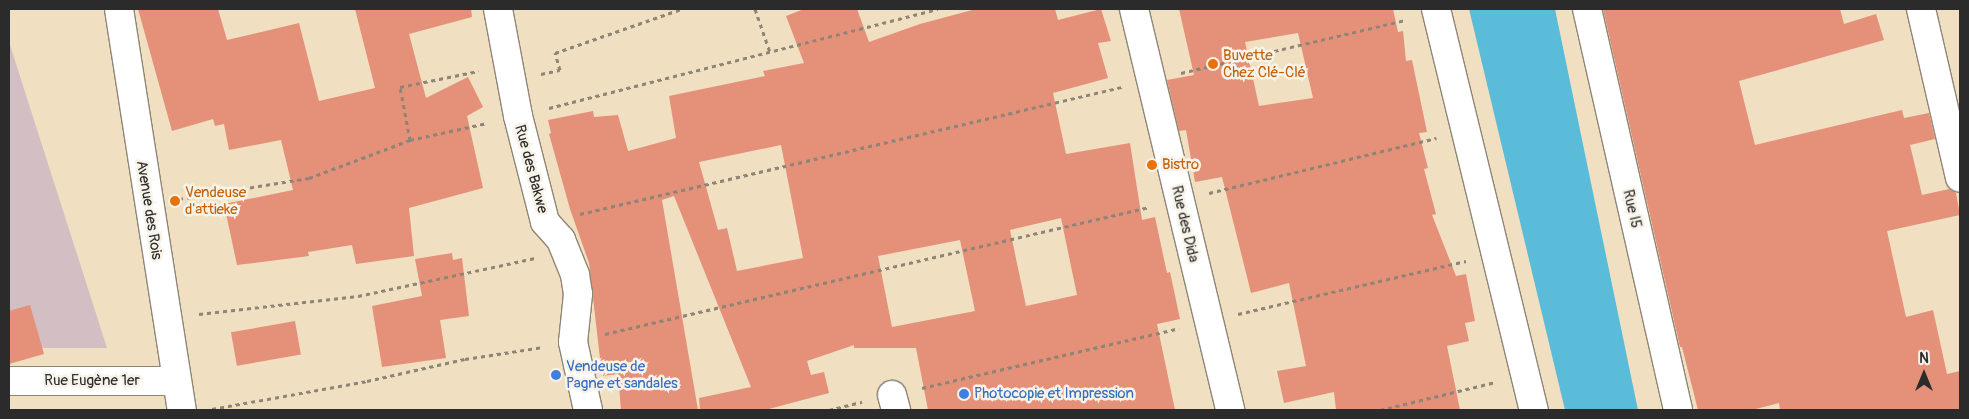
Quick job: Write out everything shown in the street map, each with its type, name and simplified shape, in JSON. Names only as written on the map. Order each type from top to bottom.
[{"type":"street","name":"Avenue des Rois","points":[[119,9],[148,204],[182,410]]},
{"type":"street","name":"Rue des Bakwe","points":[[498,9],[518,116],[545,222],[561,240],[575,275],[578,294],[573,342],[588,410]]},
{"type":"street","name":"Rue des Dida","points":[[1134,9],[1230,410]]},
{"type":"street","name":"Rue I5","points":[[1587,9],[1678,410]]},
{"type":"street","points":[[1921,9],[1960,178]]},
{"type":"street","points":[[1436,11],[1534,410]]},
{"type":"street","name":"Rue Eugène 1er","points":[[9,381],[176,382]]},
{"type":"path","points":[[410,140],[400,87],[510,73],[560,70],[556,53],[681,9]]},
{"type":"path","points":[[755,9],[770,52]]},
{"type":"path","points":[[148,204],[309,178],[410,140],[518,116],[938,9]]},
{"type":"path","points":[[545,222],[1436,11]]},
{"type":"path","points":[[208,410],[367,381],[465,359],[573,342],[1466,131]]},
{"type":"path","points":[[166,318],[358,296],[500,264],[566,252]]},
{"type":"path","points":[[829,410],[894,403],[1208,321],[1495,254]]},
{"type":"path","points":[[1380,410],[1525,375]]},
{"type":"shaded area","points":[[9,42],[107,348],[9,348]]},
{"type":"water","points":[[1469,9],[1555,9],[1638,410],[1565,410]]},
{"type":"building","points":[[138,9],[218,9],[227,40],[299,23],[319,101],[375,88],[355,9],[471,9],[472,17],[409,34],[426,98],[468,77],[483,107],[467,116],[483,188],[409,208],[414,256],[356,264],[352,245],[308,252],[309,256],[237,265],[224,204],[293,190],[281,140],[229,150],[224,124],[215,126],[213,119],[172,131]]},
{"type":"building","points":[[804,9],[857,9],[869,42],[920,24],[976,9],[1055,9],[1058,20],[1101,9],[1111,41],[1098,43],[1108,78],[1053,93],[1066,154],[1130,143],[1142,220],[1155,217],[1167,273],[1170,272],[1180,319],[1157,324],[1175,410],[928,410],[916,348],[854,348],[854,345],[807,361],[811,375],[824,372],[829,393],[765,410],[700,410],[699,398],[751,387],[674,196],[662,200],[698,410],[621,410],[618,374],[602,376],[589,263],[570,209],[549,134],[551,133],[548,120],[593,111],[594,117],[618,115],[628,151],[676,138],[669,96],[765,76],[763,71],[804,63],[786,16]],"holes":[[[781,145],[803,258],[737,271],[727,228],[718,230],[699,162]],[[1061,218],[1077,295],[1026,306],[1010,230]],[[960,240],[975,311],[892,327],[878,256]]]},
{"type":"building","points":[[1179,9],[1393,9],[1398,32],[1403,31],[1406,61],[1412,60],[1427,132],[1419,133],[1428,168],[1424,169],[1436,214],[1432,215],[1456,276],[1466,274],[1475,321],[1465,323],[1469,341],[1447,346],[1460,410],[1336,410],[1334,392],[1284,403],[1277,371],[1306,366],[1289,283],[1251,293],[1222,177],[1195,182],[1186,130],[1179,131],[1167,80],[1194,75]],"holes":[[[1298,33],[1313,98],[1259,106],[1245,42]]]},
{"type":"building","points":[[1603,9],[1840,9],[1844,24],[1876,14],[1884,40],[1739,81],[1755,145],[1902,110],[1904,118],[1929,113],[1935,139],[1910,145],[1922,195],[1949,189],[1956,193],[1960,215],[1887,231],[1906,317],[1933,310],[1947,374],[1960,371],[1960,410],[1780,410],[1779,403],[1752,410],[1698,410],[1682,347],[1680,347]]},
{"type":"building","points":[[452,253],[453,260],[462,258],[469,316],[440,320],[446,358],[382,367],[372,306],[422,296],[415,259]]},
{"type":"building","points":[[30,305],[44,354],[9,364],[9,311]]},
{"type":"building","points":[[295,321],[301,354],[237,366],[231,332]]},
{"type":"place","name":"Buvette Chez Clé-Clé","points":[[1213,64]]},
{"type":"place","name":"Bistro","points":[[1152,165]]},
{"type":"place","name":"Vendeuse d'attieke","points":[[175,201]]},
{"type":"place","name":"Vendeuse de Pagne et sandales","points":[[556,375]]},
{"type":"place","name":"Photocopie et Impression","points":[[964,394]]}]
